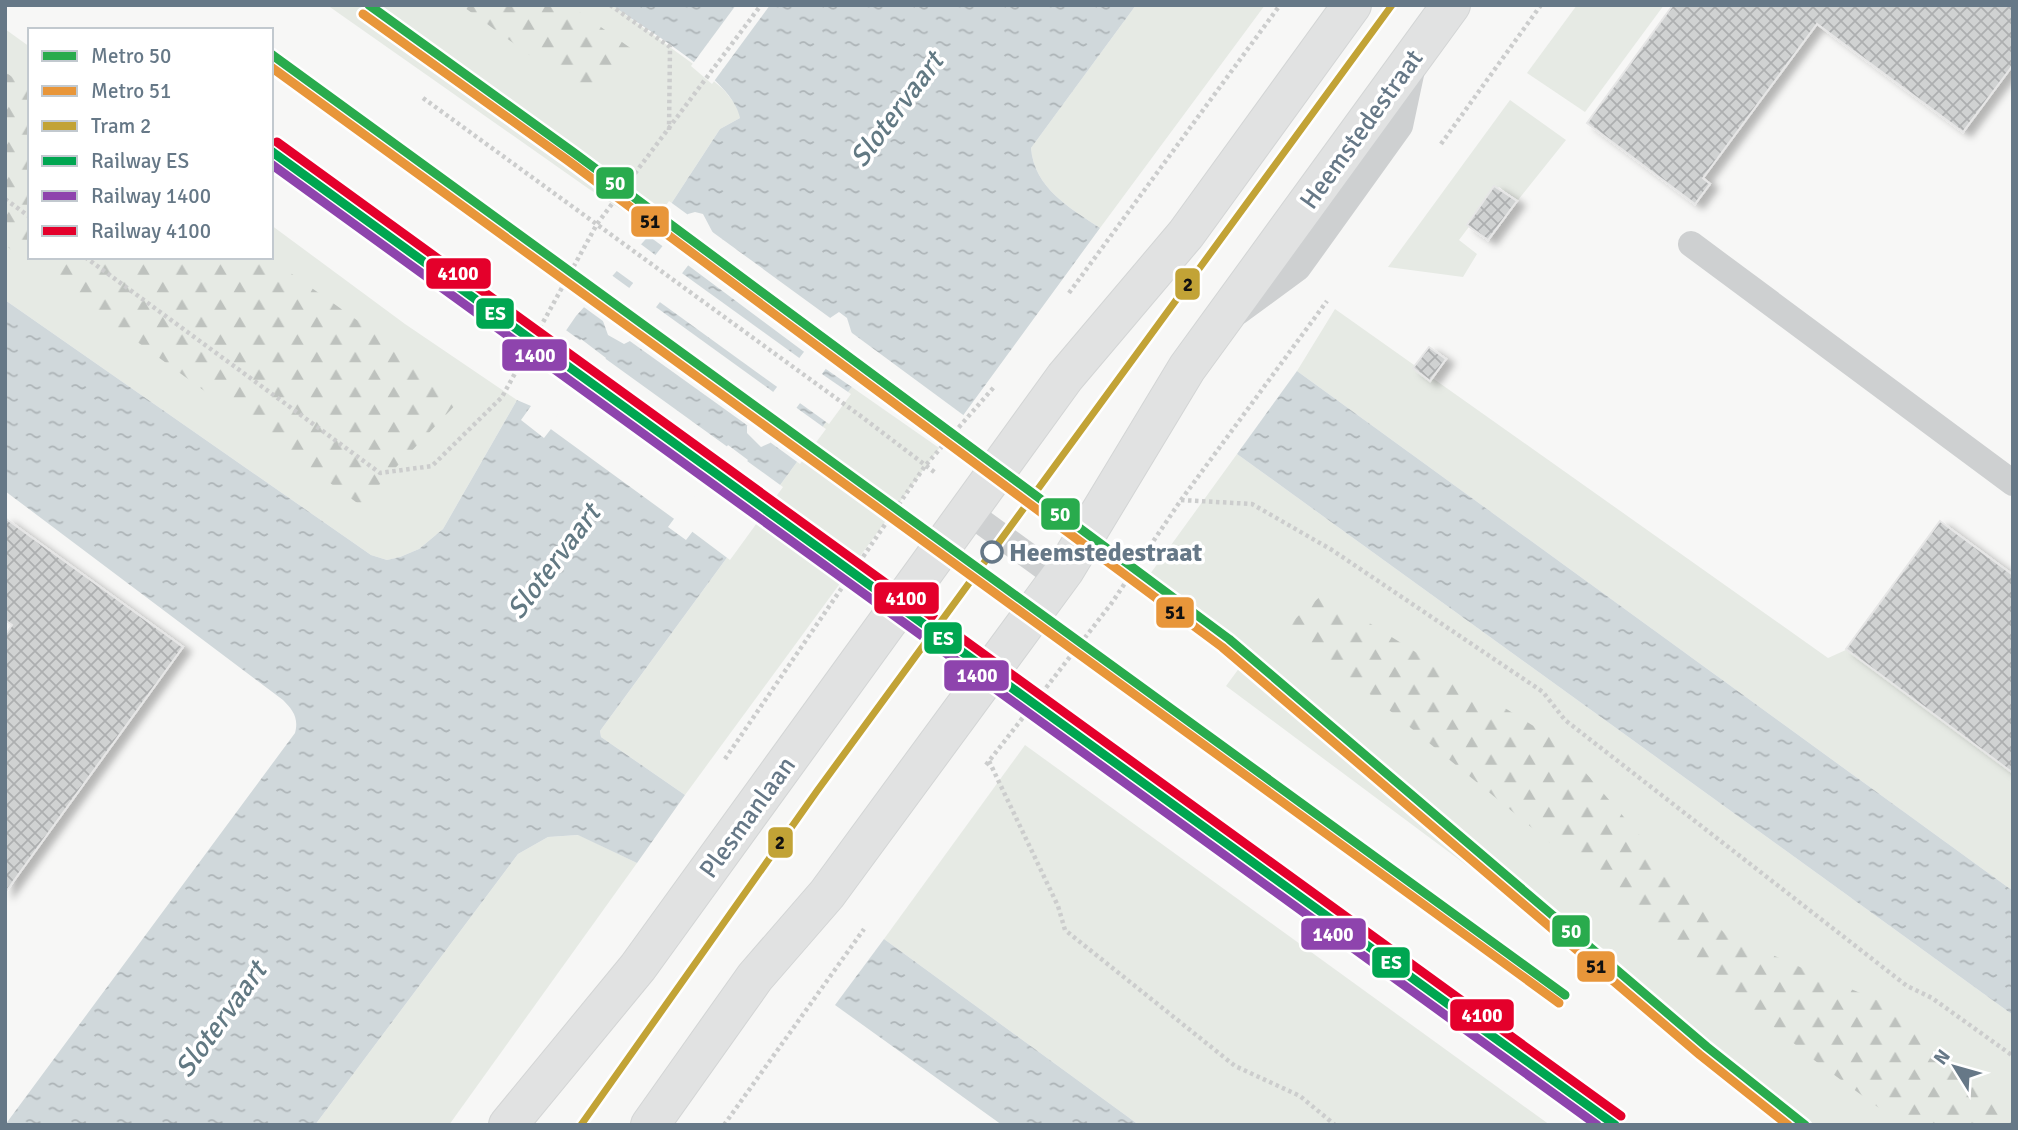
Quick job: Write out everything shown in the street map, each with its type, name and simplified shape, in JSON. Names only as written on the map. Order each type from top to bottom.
[{"type":"street","points":[[972,507],[1065,377],[1186,234],[1352,5]]},
{"type":"street","name":"Heemstedestraat","points":[[1062,574],[1187,368],[1451,5]]},
{"type":"street","name":"Plesmanlaan","points":[[508,1125],[638,967],[972,507]]},
{"type":"street","points":[[650,1125],[755,977],[827,894],[1062,574]]},
{"type":"lane","points":[[1691,244],[2013,483]]},
{"type":"lane","points":[[972,507],[1062,574]]},
{"type":"path","points":[[610,5],[670,47],[669,130]]},
{"type":"path","points":[[88,259],[380,473],[432,466],[502,397],[597,224],[761,5]]},
{"type":"path","points":[[1434,152],[1541,5]]},
{"type":"path","points":[[423,98],[862,417]]},
{"type":"path","points":[[5,200],[28,216]]},
{"type":"path","points":[[981,772],[1111,604],[1181,500],[1332,293]]},
{"type":"path","points":[[1181,500],[1252,504],[1332,550],[1543,692],[1565,720],[1907,986],[1932,998],[2013,1056]]},
{"type":"path","points":[[989,761],[1058,906],[1065,930],[1235,1066],[1300,1096],[1335,1125]]},
{"type":"path","points":[[724,1125],[868,925]]},
{"type":"green space","points":[[327,5],[612,5],[700,69],[724,90],[739,109],[740,118],[720,129],[654,230],[589,189]]},
{"type":"green space","points":[[461,5],[570,5],[636,52],[591,100]]},
{"type":"green space","points":[[1136,5],[1265,5],[1100,228],[1055,196],[1046,186],[1039,175],[1031,148]]},
{"type":"green space","points":[[1577,5],[1664,5],[1585,112],[1527,73]]},
{"type":"green space","points":[[5,29],[28,46],[28,259],[273,259],[273,226],[405,324],[517,400],[443,529],[419,549],[387,560],[371,555],[5,300]]},
{"type":"green space","points":[[5,72],[28,88],[28,259],[271,259],[464,396],[360,505],[5,245]]},
{"type":"green space","points":[[1510,100],[1566,140],[1518,200],[1499,187],[1459,240],[1477,254],[1463,277],[1388,267]]},
{"type":"green space","points":[[1335,309],[1828,658],[1848,649],[2013,771],[2013,891],[1297,371]]},
{"type":"green space","points":[[854,384],[940,447],[685,795],[601,737],[600,731]]},
{"type":"green space","points":[[1237,454],[2013,1015],[2013,1125],[1815,1125],[1226,686],[1240,667],[1137,592]]},
{"type":"green space","points":[[1323,594],[1559,742],[1726,935],[1888,1005],[2013,1110],[2013,1125],[1902,1125],[1814,1060],[1287,626]]},
{"type":"green space","points":[[1025,745],[1550,1125],[1139,1125],[884,939]]},
{"type":"green space","points":[[579,835],[637,863],[449,1125],[315,1125],[518,854],[548,837]]},
{"type":"water","name":"Slotervaart","points":[[612,5],[1136,5],[1031,148],[1039,175],[1046,186],[1100,228],[940,447],[854,384],[600,731],[601,737],[685,795],[637,863],[578,835],[548,837],[518,854],[315,1125],[5,1125],[295,733],[296,719],[283,700],[5,491],[5,300],[371,555],[387,560],[419,549],[443,529],[517,400],[531,406],[521,420],[544,438],[606,358],[581,339],[557,373],[543,364],[576,316],[654,230],[720,129],[740,118],[734,103],[705,71]],"holes":[[[688,214],[703,214],[713,233],[630,341],[624,344],[608,335],[603,321]],[[839,312],[847,318],[852,334],[770,443],[761,447],[747,433],[747,426],[830,318]],[[728,445],[748,460],[686,540],[668,527]]]},
{"type":"water","points":[[1297,371],[2013,891],[2013,1015],[1237,454]]},
{"type":"water","points":[[884,939],[1139,1125],[1002,1125],[835,1005]]},
{"type":"pier","points":[[736,5],[770,5],[712,84],[691,66]]},
{"type":"pier","points":[[669,201],[691,217],[665,248],[646,234]]},
{"type":"pier","points":[[707,228],[833,320],[807,354],[685,263],[709,232]]},
{"type":"pier","points":[[638,242],[658,257],[636,285],[614,269]]},
{"type":"pier","points":[[679,271],[802,360],[780,389],[657,300]]},
{"type":"pier","points":[[610,274],[632,290],[607,324],[581,305]]},
{"type":"pier","points":[[653,305],[776,394],[751,428],[627,339]]},
{"type":"pier","points":[[563,328],[783,487],[730,560],[690,530],[744,460],[729,450],[677,521],[548,427],[602,358],[582,344],[559,375],[541,367],[540,362]]},
{"type":"pier","points":[[848,330],[966,417],[942,450],[823,367]]},
{"type":"pier","points":[[819,372],[851,394],[829,424],[797,401]]},
{"type":"pier","points":[[794,406],[826,429],[800,464],[767,440]]},
{"type":"building","points":[[1673,5],[2013,5],[2013,65],[1963,132],[1817,24],[1703,178],[1710,184],[1695,204],[1587,123]]},
{"type":"building","points":[[1494,186],[1517,201],[1488,240],[1467,225]]},
{"type":"building","points":[[1429,347],[1446,359],[1430,381],[1413,368]]},
{"type":"building","points":[[5,518],[183,647],[5,893],[5,635],[12,625],[5,620]]},
{"type":"building","points":[[1940,521],[2013,575],[2013,773],[1846,649]]},
{"type":"metro line","name":"50","points":[[369,5],[573,152],[1229,639],[1707,1047],[1805,1125]]},
{"type":"metro line","name":"51","points":[[363,14],[567,160],[1222,647],[1700,1055],[1788,1125]]},
{"type":"metro line","name":"50","points":[[273,55],[1565,995]]},
{"type":"metro line","name":"51","points":[[273,68],[1559,1003]]},
{"type":"tram line","name":"2","points":[[581,1125],[817,791],[1392,5]]},
{"type":"rail line","name":"4100","points":[[277,142],[1621,1116]]},
{"type":"rail line","name":"ES","points":[[273,152],[1615,1125]]},
{"type":"rail line","name":"1400","points":[[273,165],[1597,1125]]},
{"type":"place","name":"Heemstedestraat","points":[[992,552]]}]
